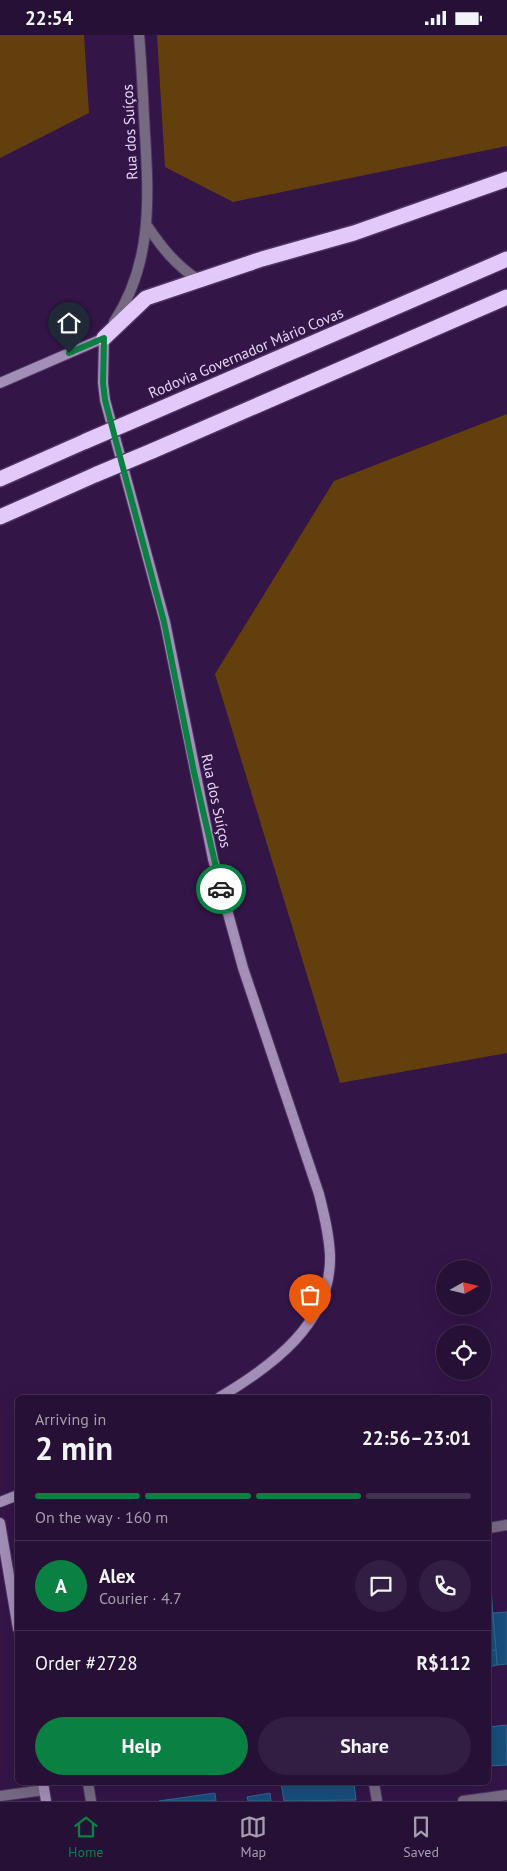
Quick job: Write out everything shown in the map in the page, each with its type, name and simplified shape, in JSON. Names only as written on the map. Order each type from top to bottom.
[{"type":"highway","points":[[104,338],[146,298],[197,279],[354,233],[507,179]]},
{"type":"highway","name":"Rodovia Governador Mário Covas","points":[[0,479],[507,259]]},
{"type":"highway","points":[[0,517],[507,297]]},
{"type":"main road","points":[[0,383],[104,338]]},
{"type":"main road","name":"Rua dos Suíços","points":[[104,338],[103,383],[105,400],[164,622],[213,859],[242,968],[319,1194],[328,1233],[330,1257],[327,1277],[319,1306],[310,1325],[292,1345],[260,1371],[223,1395]]},
{"type":"main road","points":[[0,1502],[15,1496]]},
{"type":"main road","points":[[0,1523],[15,1611]]},
{"type":"main road","points":[[43,1786],[46,1801]]},
{"type":"street","name":"Rua dos Suíços","points":[[104,338],[123,309],[134,285],[142,261],[148,227],[148,170],[139,35]]},
{"type":"street","points":[[148,227],[164,251],[181,268],[197,279]]},
{"type":"street","points":[[491,1528],[507,1525]]},
{"type":"street","points":[[88,1785],[91,1801]]},
{"type":"street","points":[[374,1785],[377,1801]]},
{"type":"street","points":[[0,1796],[43,1786]]},
{"type":"street","points":[[463,1801],[507,1795]]},
{"type":"shaded area","points":[[0,35],[84,35],[89,113],[0,158]]},
{"type":"shaded area","points":[[157,35],[507,35],[507,146],[233,202],[165,167]]},
{"type":"shaded area","points":[[507,414],[507,1053],[340,1083],[215,674],[334,481]]},
{"type":"building","points":[[491,1586],[493,1618],[491,1618]]},
{"type":"building","points":[[507,1612],[507,1664],[497,1665],[493,1613]]},
{"type":"building","points":[[491,1618],[493,1618],[496,1650],[491,1651]]},
{"type":"building","points":[[496,1650],[497,1665],[491,1666],[491,1651]]},
{"type":"building","points":[[506,1725],[507,1765],[491,1766],[491,1727]]},
{"type":"building","points":[[281,1785],[354,1785],[356,1800],[284,1801]]},
{"type":"building","points":[[215,1793],[216,1801],[159,1801]]},
{"type":"building","points":[[270,1793],[271,1801],[248,1801],[247,1797]]},
{"type":"way so far","points":[[221,889],[242,968],[319,1194],[328,1233],[330,1257],[327,1277],[319,1306],[310,1325]]},
{"type":"route","points":[[69,353],[104,338],[103,383],[105,400],[164,622],[194,772],[221,889]]}]
